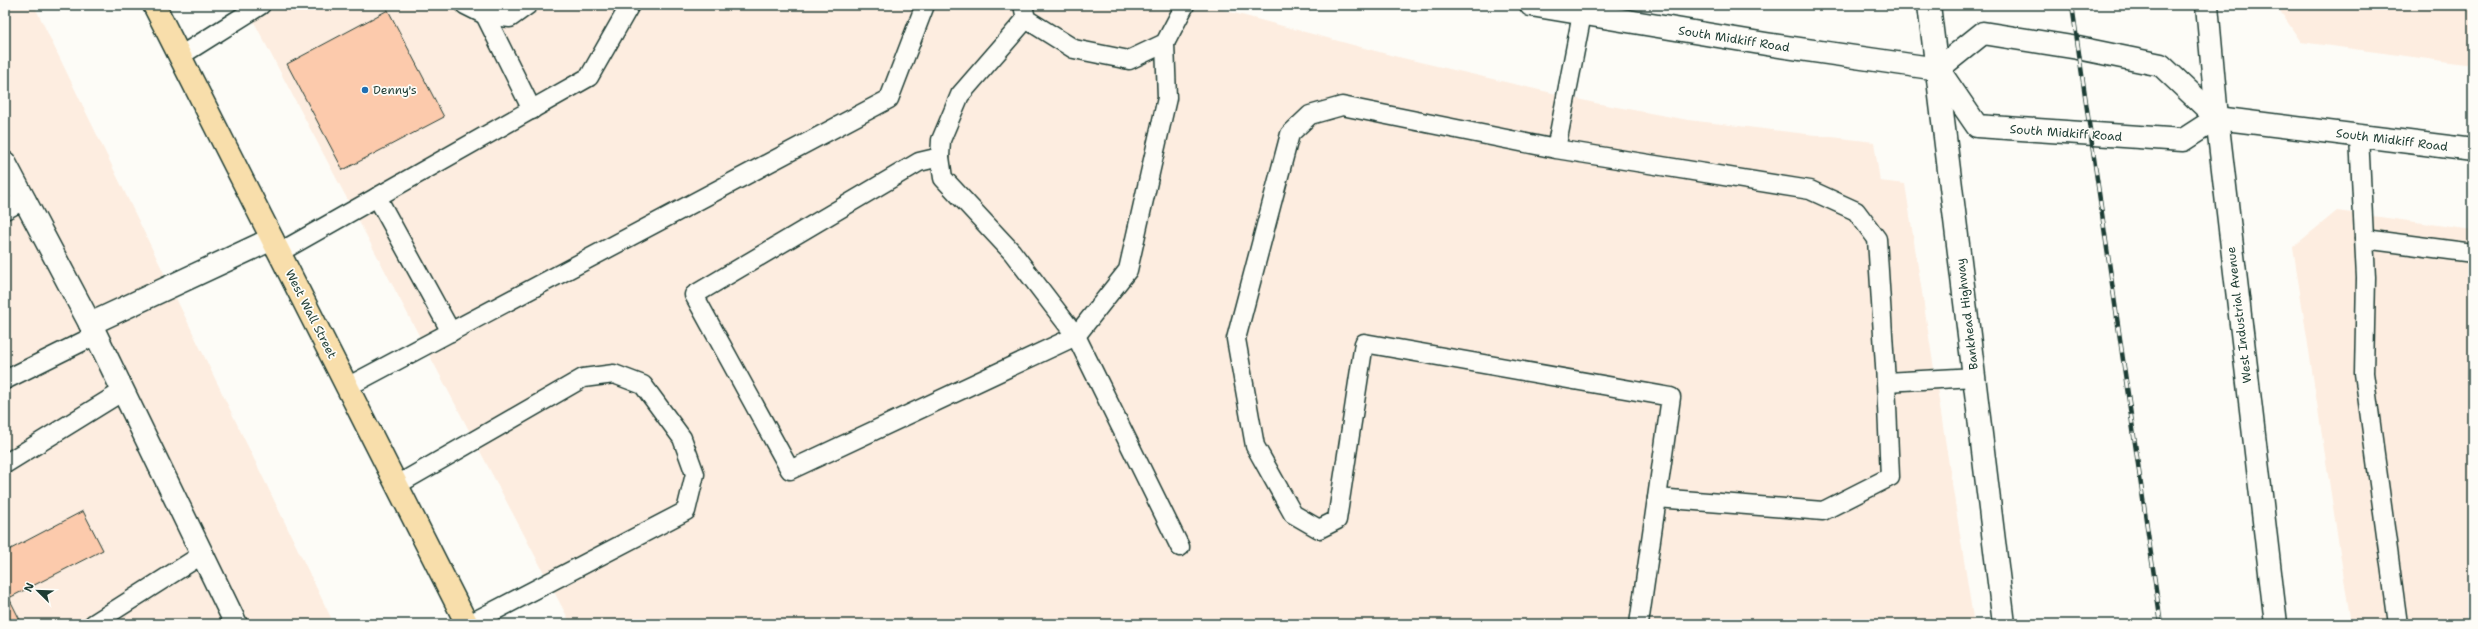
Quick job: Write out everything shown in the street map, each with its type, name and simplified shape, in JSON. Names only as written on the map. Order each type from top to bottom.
[{"type":"main road","name":"West Wall Street","points":[[154,5],[468,624]]},
{"type":"street","name":"South Midkiff Road","points":[[1536,5],[1766,44],[1938,69],[1977,126],[2183,140],[2216,118],[2473,150]]},
{"type":"street","name":"Bankhead Highway","points":[[1929,5],[1938,69],[2004,624]]},
{"type":"street","name":"West Industrial Avenue","points":[[2207,5],[2216,118],[2276,624]]},
{"type":"street","points":[[1938,69],[1983,33],[2078,48],[2161,65],[2216,118]]},
{"type":"street","points":[[5,163],[26,199],[93,330],[236,624]]},
{"type":"street","points":[[93,330],[276,245]]},
{"type":"lane","points":[[180,56],[261,5]]},
{"type":"lane","points":[[466,5],[485,15],[510,18],[528,5]]},
{"type":"lane","points":[[276,245],[377,197],[589,77],[630,5]]},
{"type":"lane","points":[[347,387],[889,99],[925,5]]},
{"type":"lane","points":[[940,157],[919,162],[694,295],[790,470],[1076,336],[1128,270],[1167,98],[1165,43],[1185,5]]},
{"type":"lane","points":[[1165,43],[1129,60],[1074,48],[1024,12],[960,95],[941,140],[940,157],[943,178],[1012,252],[1076,336],[1180,547]]},
{"type":"lane","points":[[1556,149],[1582,14]]},
{"type":"lane","points":[[485,15],[532,110]]},
{"type":"lane","points":[[1639,624],[1671,397],[1364,343],[1337,520],[1320,530],[1293,514],[1255,446],[1236,339],[1290,134],[1310,115],[1342,106],[1556,149],[1810,190],[1856,211],[1877,239],[1890,476],[1823,510],[1657,498]]},
{"type":"lane","points":[[2358,136],[2366,278],[2364,373],[2398,624]]},
{"type":"lane","points":[[377,197],[450,332]]},
{"type":"lane","points":[[5,210],[26,199]]},
{"type":"lane","points":[[2364,239],[2473,252]]},
{"type":"lane","points":[[5,380],[93,330]]},
{"type":"lane","points":[[397,485],[583,378],[614,374],[643,385],[682,438],[695,474],[686,511],[468,624]]},
{"type":"lane","points":[[1886,382],[1975,377]]},
{"type":"lane","points":[[5,464],[123,391]]},
{"type":"lane","points":[[93,624],[203,554]]},
{"type":"shaded area","points":[[5,5],[34,5],[334,624],[5,624]]},
{"type":"shaded area","points":[[245,5],[1204,5],[1394,56],[1595,103],[1688,120],[1874,142],[1880,181],[1905,184],[1974,624],[571,624]]},
{"type":"shaded area","points":[[2276,5],[2473,5],[2473,65],[2301,42]]},
{"type":"shaded area","points":[[2337,211],[2473,230],[2473,624],[2351,624],[2293,247]]},
{"type":"building","name":"Denny's","points":[[388,10],[444,117],[343,170],[287,64]]},
{"type":"building","points":[[83,511],[103,550],[5,600],[5,552]]},
{"type":"building","points":[[9,598],[22,624],[5,624],[5,600]]},
{"type":"railway","points":[[2072,5],[2161,624]]},
{"type":"place","name":"Denny's","points":[[365,90]]}]
